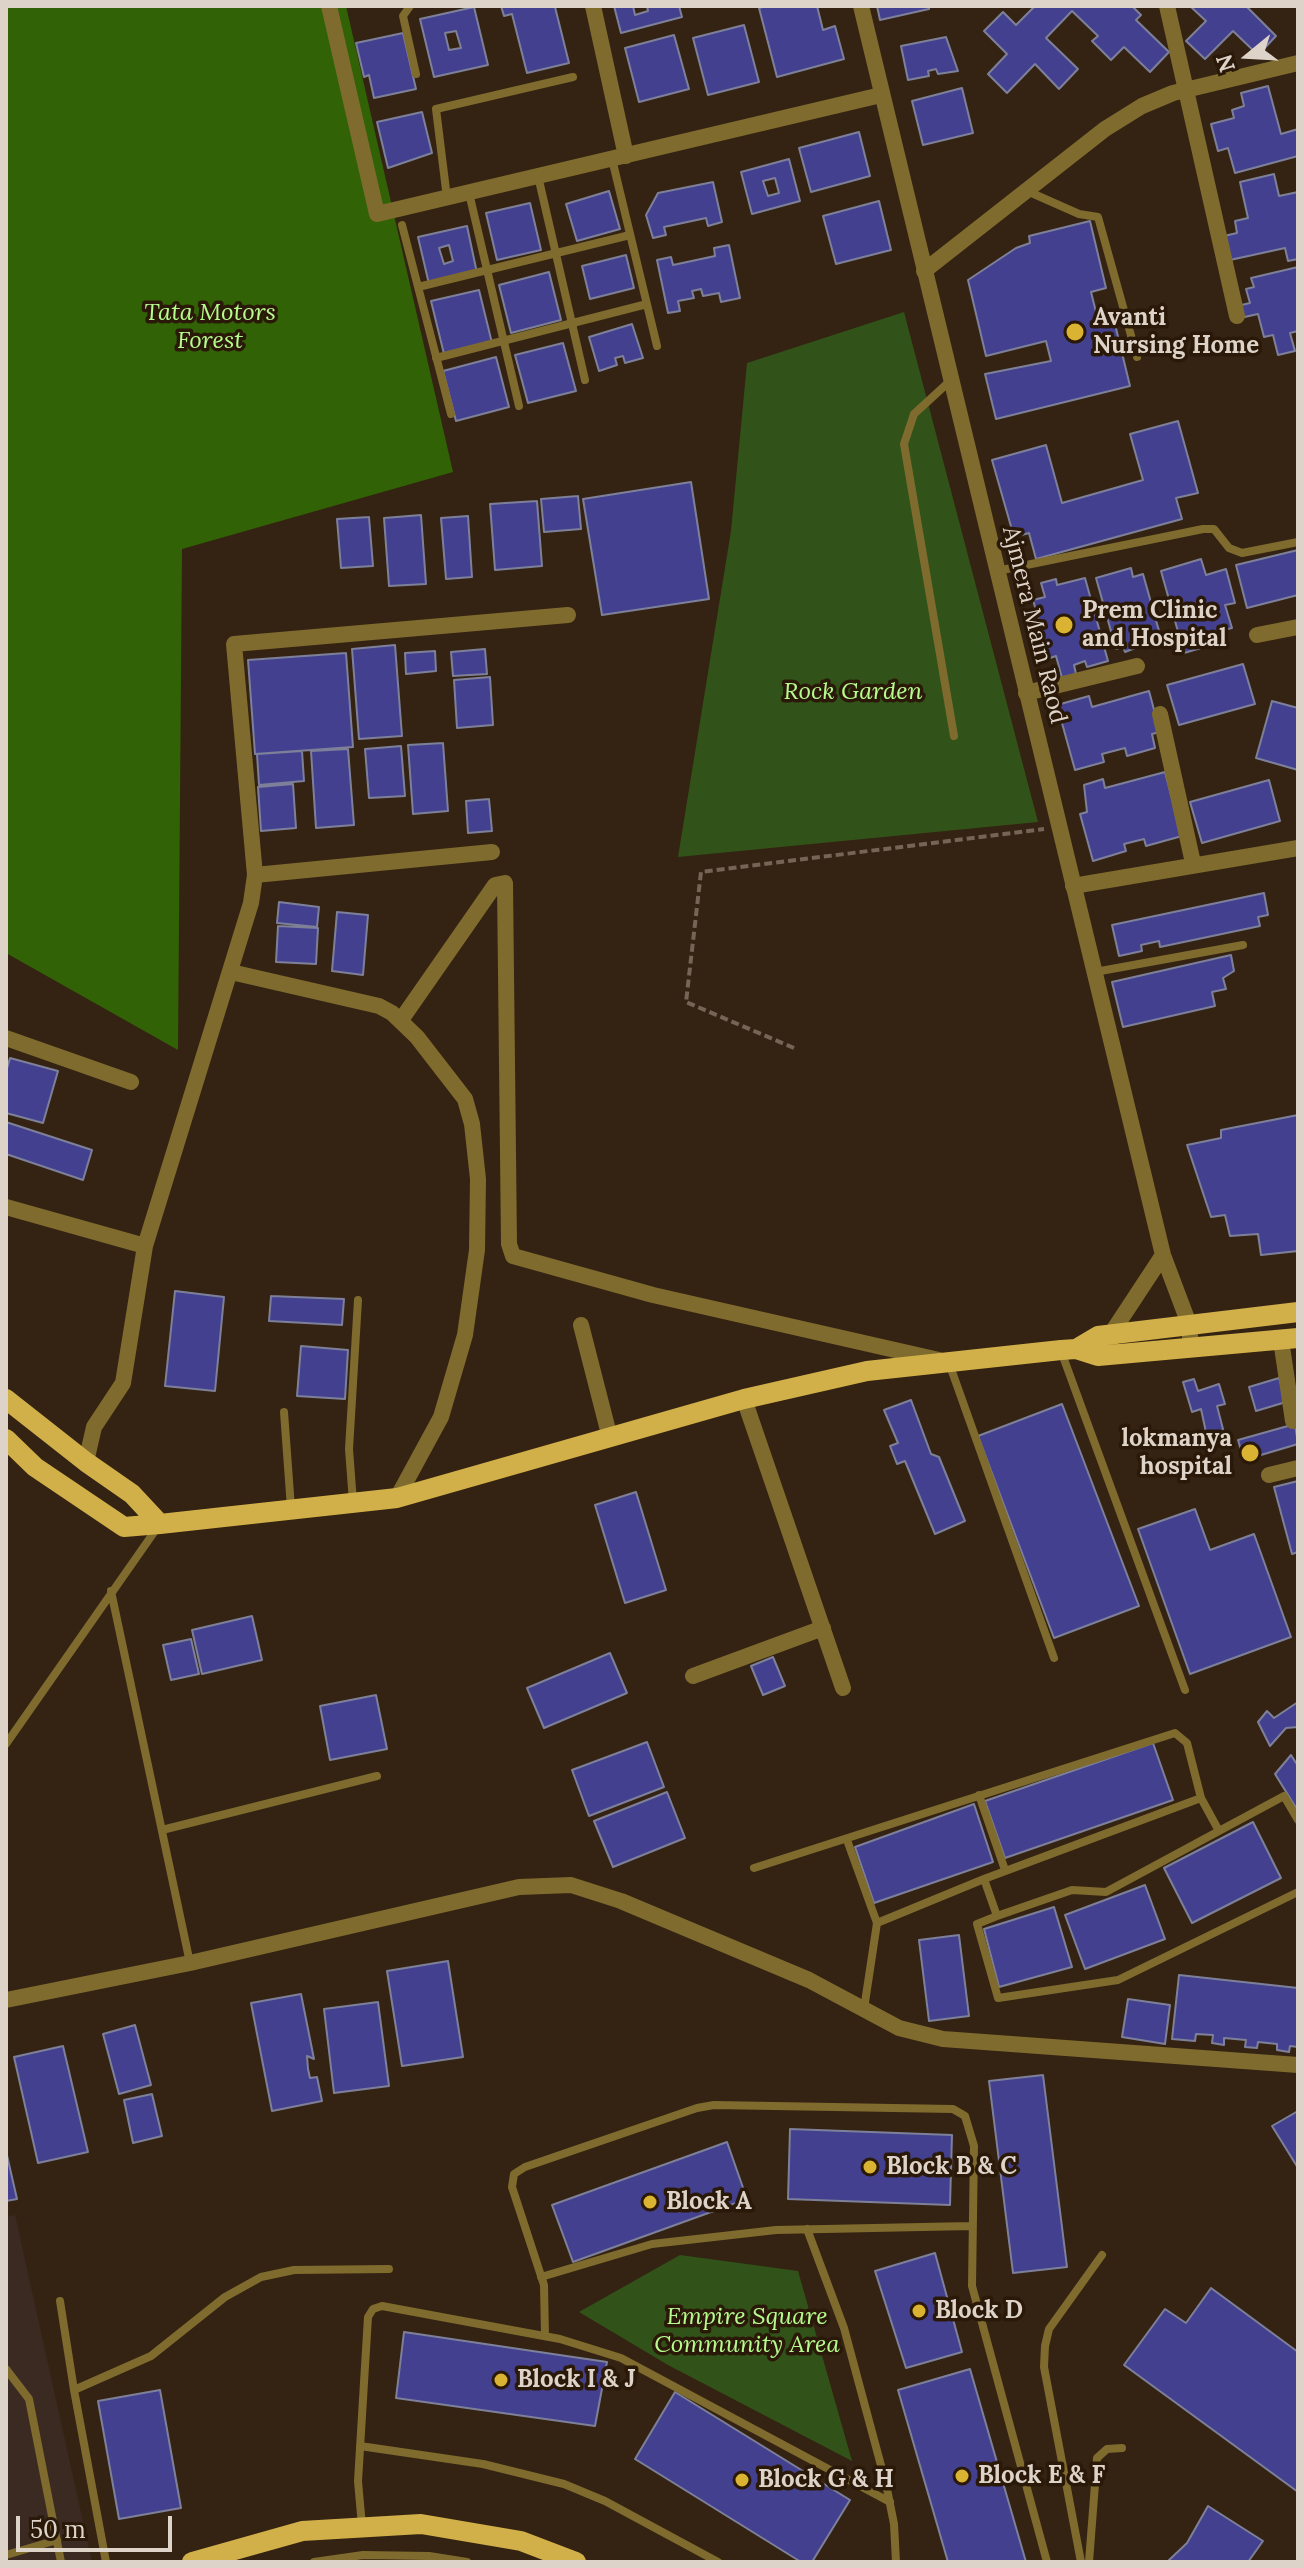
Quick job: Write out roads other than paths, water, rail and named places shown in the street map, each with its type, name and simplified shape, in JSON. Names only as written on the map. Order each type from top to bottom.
[{"type":"main road","points":[[1112,1344],[1189,1324],[1298,1312]]},
{"type":"main road","points":[[6,1439],[35,1467],[124,1527],[291,1512],[397,1498],[744,1399],[867,1371],[1069,1350],[1098,1336],[1112,1344],[1191,1348],[1289,1339]]},
{"type":"main road","points":[[6,1399],[132,1494],[160,1524]]},
{"type":"main road","points":[[192,2562],[302,2531],[421,2524],[471,2529],[521,2541],[576,2562]]},
{"type":"street","points":[[329,6],[377,214],[881,95]]},
{"type":"street","points":[[593,6],[619,157]]},
{"type":"street","name":"Ajmera Main Raod","points":[[861,6],[1163,1255],[1189,1324],[1191,1348]]},
{"type":"street","points":[[1167,6],[1237,316]]},
{"type":"street","points":[[924,271],[1105,129],[1142,106],[1186,90],[1298,65]]},
{"type":"street","points":[[86,1462],[94,1427],[123,1383],[145,1246],[231,972],[255,875],[234,644],[568,615]]},
{"type":"street","points":[[1257,635],[1298,627]]},
{"type":"street","points":[[1026,693],[1137,666]]},
{"type":"street","points":[[1160,714],[1193,863]]},
{"type":"street","points":[[1073,886],[1193,863],[1295,848],[1298,832]]},
{"type":"street","points":[[255,875],[492,852]]},
{"type":"street","points":[[401,1020],[491,890],[498,883],[505,883],[509,1244],[513,1256],[653,1295],[948,1362]]},
{"type":"street","points":[[231,972],[379,1006],[401,1020],[465,1099],[472,1124],[478,1179],[477,1250],[465,1335],[441,1417],[397,1498]]},
{"type":"street","points":[[6,1038],[131,1082]]},
{"type":"street","points":[[6,1207],[145,1246]]},
{"type":"street","points":[[1112,1344],[1163,1255]]},
{"type":"street","points":[[581,1325],[610,1438]]},
{"type":"street","points":[[1289,1339],[1293,1421]]},
{"type":"street","points":[[744,1399],[843,1688]]},
{"type":"street","points":[[1269,1475],[1298,1468]]},
{"type":"street","points":[[693,1676],[823,1628]]},
{"type":"street","points":[[6,2000],[190,1963],[519,1887],[571,1885],[621,1901],[809,1980],[899,2028],[943,2039],[1298,2065]]},
{"type":"lane","points":[[410,6],[403,16],[416,74]]},
{"type":"lane","points":[[447,198],[436,109],[573,77]]},
{"type":"lane","points":[[619,157],[630,235],[657,346]]},
{"type":"lane","points":[[538,176],[585,380]]},
{"type":"lane","points":[[1026,191],[1079,214],[1098,217],[1137,357]]},
{"type":"lane","points":[[469,193],[519,406]]},
{"type":"lane","points":[[402,225],[451,414]]},
{"type":"lane","points":[[418,287],[630,235]]},
{"type":"lane","points":[[436,358],[647,304]]},
{"type":"lane","points":[[950,381],[914,414],[904,444],[954,736]]},
{"type":"lane","points":[[997,571],[1203,529],[1214,529],[1229,548],[1242,553],[1298,542]]},
{"type":"lane","points":[[1094,973],[1243,945]]},
{"type":"lane","points":[[353,1505],[349,1449],[358,1300]]},
{"type":"lane","points":[[1069,1350],[1185,1690]]},
{"type":"lane","points":[[948,1362],[1054,1658]]},
{"type":"lane","points":[[284,1412],[291,1512]]},
{"type":"lane","points":[[6,1744],[160,1524]]},
{"type":"lane","points":[[111,1591],[190,1963]]},
{"type":"lane","points":[[754,1868],[1175,1733],[1187,1743],[1201,1798],[1219,1831]]},
{"type":"lane","points":[[162,1830],[377,1776]]},
{"type":"lane","points":[[979,1795],[1005,1870]]},
{"type":"lane","points":[[1298,1820],[1284,1796],[1106,1892],[1072,1890],[977,1924],[998,1998],[1118,1980],[1298,1892]]},
{"type":"lane","points":[[877,1923],[1005,1870],[1201,1798]]},
{"type":"lane","points":[[847,1840],[877,1923],[864,2009]]},
{"type":"lane","points":[[984,1879],[997,1916]]},
{"type":"lane","points":[[545,2336],[545,2298],[541,2277],[512,2187],[514,2174],[525,2167],[714,2105],[953,2109],[965,2116],[972,2130],[972,2286],[1047,2562]]},
{"type":"lane","points":[[541,2277],[652,2244],[807,2229],[971,2226]]},
{"type":"lane","points":[[807,2229],[844,2328],[890,2502],[896,2562]]},
{"type":"lane","points":[[1081,2562],[1044,2367],[1045,2346],[1049,2329],[1102,2255]]},
{"type":"lane","points":[[74,2390],[151,2356],[225,2297],[261,2277],[294,2270],[389,2269]]},
{"type":"lane","points":[[60,2301],[106,2562]]},
{"type":"lane","points":[[362,2526],[358,2493],[360,2446],[368,2317],[373,2309],[397,2308],[588,2345],[621,2358],[890,2502]]},
{"type":"lane","points":[[6,2369],[29,2399],[61,2562]]},
{"type":"lane","points":[[360,2446],[483,2464],[564,2484],[605,2501],[718,2562]]},
{"type":"lane","points":[[1089,2562],[1097,2458],[1107,2449],[1122,2448]]},
{"type":"lane","points":[[6,2555],[57,2540]]},
{"type":"lane","points":[[314,2562],[363,2555],[429,2556],[467,2562]]},
{"type":"place","name":"Avanti Nursing Home","points":[[1075,332]]},
{"type":"place","name":"Prem Clinic and Hospital","points":[[1064,625]]},
{"type":"place","name":"lokmanya hospital","points":[[1250,1453]]},
{"type":"place","name":"Block B & C","points":[[870,2167]]},
{"type":"place","name":"Block A","points":[[650,2202]]},
{"type":"place","name":"Block D","points":[[919,2311]]},
{"type":"place","name":"Block I & J","points":[[501,2380]]},
{"type":"place","name":"Block E & F","points":[[962,2476]]},
{"type":"place","name":"Block G & H","points":[[742,2480]]},
{"type":"park label","name":"Tata Motors Forest","points":[[210,327]]},
{"type":"park label","name":"Rock Garden","points":[[853,692]]},
{"type":"park label","name":"Empire Square Community Area","points":[[747,2331]]}]
